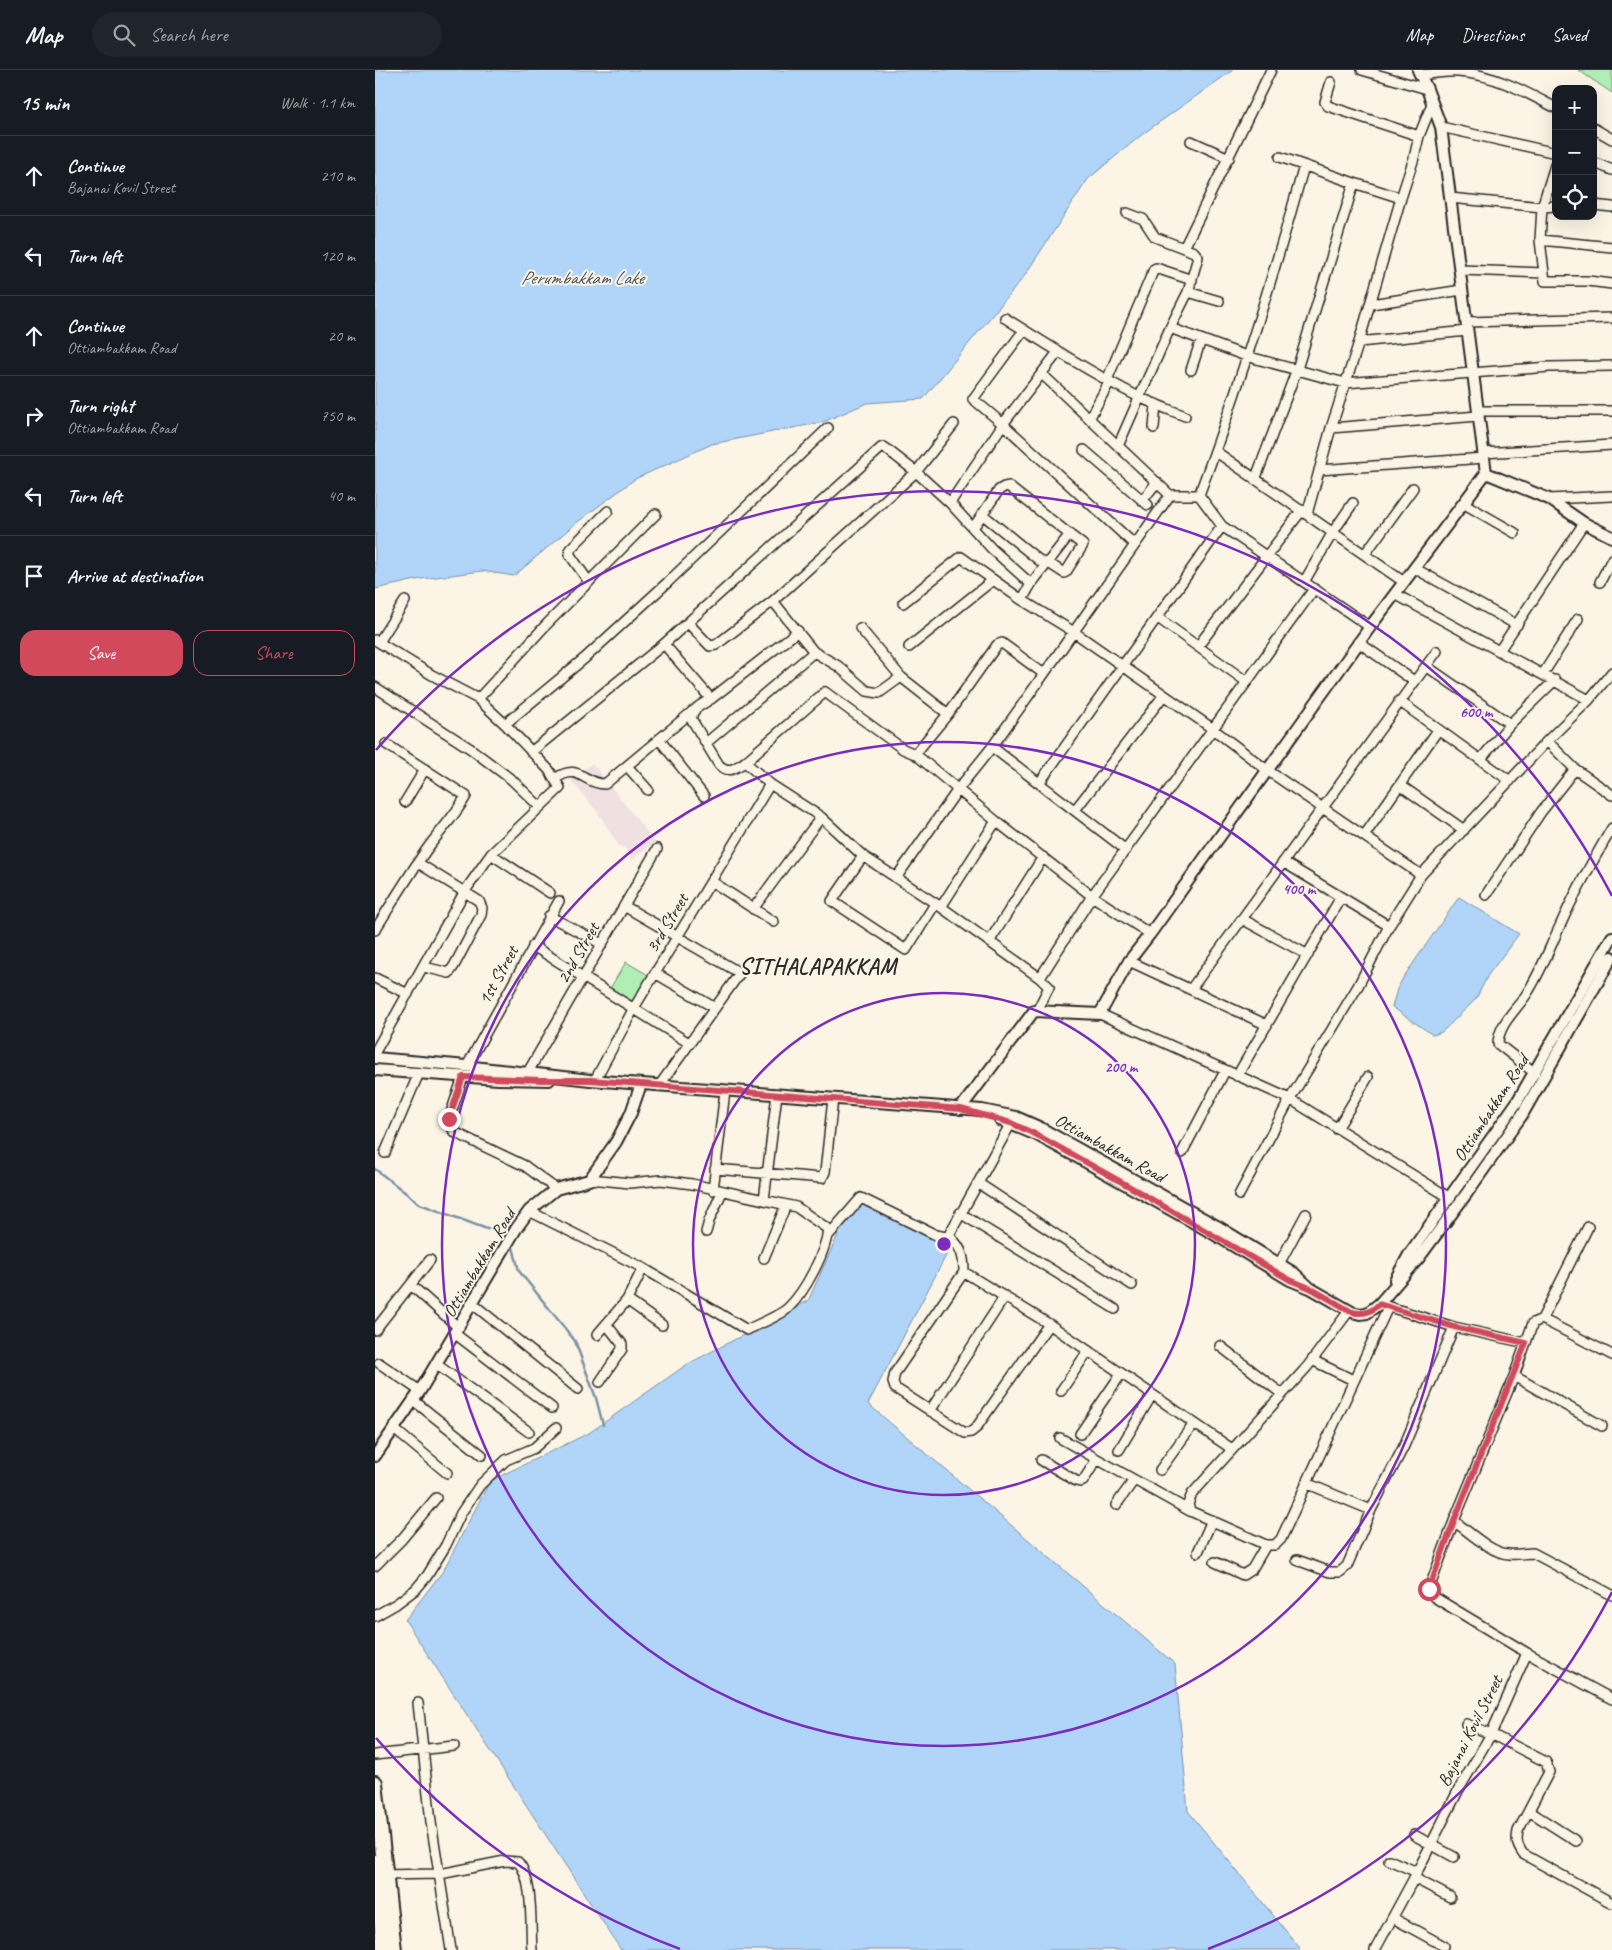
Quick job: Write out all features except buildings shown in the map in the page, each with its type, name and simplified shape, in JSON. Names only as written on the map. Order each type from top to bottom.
[{"type":"main road","points":[[375,1783],[378,1872],[384,1950]]},
{"type":"main road","points":[[378,1872],[395,1950]]},
{"type":"street","points":[[1185,248],[1271,70]]},
{"type":"street","points":[[1362,70],[1427,90]]},
{"type":"street","points":[[1100,1014],[1129,961],[1369,627],[1486,473],[1441,128],[1419,73],[1457,72],[1482,76],[1552,106]]},
{"type":"street","points":[[1331,82],[1325,102],[1328,106],[1419,136]]},
{"type":"street","points":[[1198,646],[1266,556],[1304,512],[1371,304],[1419,136],[1431,104]]},
{"type":"street","points":[[1441,128],[1552,152]]},
{"type":"street","points":[[1596,130],[1612,139]]},
{"type":"street","points":[[1191,141],[1229,158]]},
{"type":"street","points":[[1280,157],[1401,198]]},
{"type":"street","points":[[1597,164],[1612,170]]},
{"type":"street","points":[[1199,495],[1215,452],[1281,250],[1304,166]]},
{"type":"street","points":[[1552,175],[1542,207],[1540,240],[1545,281],[1588,281],[1612,284]]},
{"type":"street","points":[[1255,480],[1297,369],[1354,183]]},
{"type":"street","points":[[1450,198],[1542,207],[1552,206]]},
{"type":"street","points":[[1597,205],[1612,207]]},
{"type":"street","points":[[1118,446],[1188,292],[1198,256],[1185,248],[1155,237],[1143,219],[1127,213]]},
{"type":"street","points":[[1540,240],[1612,247]]},
{"type":"street","points":[[1089,419],[1109,380],[1154,269],[1192,280]]},
{"type":"street","points":[[1459,270],[1544,273]]},
{"type":"street","points":[[1371,304],[1462,290]]},
{"type":"street","points":[[1188,292],[1219,301]]},
{"type":"street","points":[[1005,318],[1058,352],[1139,397],[1185,416]]},
{"type":"street","points":[[1359,342],[1467,327],[1612,318]]},
{"type":"street","points":[[1170,328],[1246,356],[1345,383],[1549,367],[1612,366]]},
{"type":"street","points":[[1024,330],[973,399],[1003,424],[1135,545]]},
{"type":"street","points":[[1191,370],[1201,340]]},
{"type":"street","points":[[950,503],[1003,424],[1058,352]]},
{"type":"street","points":[[1042,374],[1170,495],[1199,495]]},
{"type":"street","points":[[1154,428],[1156,404]]},
{"type":"street","points":[[1331,428],[1478,414],[1612,411]]},
{"type":"street","points":[[688,623],[710,646],[716,645],[773,601],[917,472],[954,424]]},
{"type":"street","points":[[505,724],[613,633],[828,428]]},
{"type":"street","points":[[1319,470],[1612,445]]},
{"type":"street","points":[[531,752],[664,644],[881,448],[884,447],[917,472],[950,503],[993,549],[1031,584]]},
{"type":"street","points":[[1084,450],[1145,503],[1157,482]]},
{"type":"street","points":[[1215,452],[1404,582]]},
{"type":"street","points":[[1486,473],[1549,499],[1584,523],[1612,537]]},
{"type":"street","points":[[973,528],[999,490],[1008,486],[1083,545],[1064,573],[1046,563],[983,514]]},
{"type":"street","points":[[1365,554],[1413,488]]},
{"type":"street","points":[[897,878],[959,788],[992,747],[1170,495]]},
{"type":"street","points":[[1199,495],[1222,526],[1369,627]]},
{"type":"street","points":[[1549,499],[1612,496]]},
{"type":"street","points":[[1304,582],[1333,532],[1353,503]]},
{"type":"street","points":[[1463,503],[1515,533]]},
{"type":"street","points":[[589,582],[569,555],[570,550],[608,511]]},
{"type":"street","points":[[478,699],[545,626],[656,514]]},
{"type":"street","points":[[1499,652],[1584,523]]},
{"type":"street","points":[[1040,782],[1124,667],[1222,526]]},
{"type":"street","points":[[1022,600],[1046,563],[1070,534]]},
{"type":"street","points":[[903,603],[961,557],[1022,600],[1074,632],[1213,729],[1267,770],[1421,875]]},
{"type":"street","points":[[1600,582],[1612,559]]},
{"type":"street","points":[[1414,568],[1517,625]]},
{"type":"street","points":[[909,647],[993,580]]},
{"type":"street","points":[[1040,978],[1093,896],[1314,589]]},
{"type":"street","points":[[1395,594],[1589,700]]},
{"type":"street","points":[[375,1052],[465,891],[491,854],[560,788],[549,770],[478,699],[432,675],[377,641],[405,601]]},
{"type":"street","points":[[773,601],[815,652],[838,666],[867,691],[879,693],[901,677]]},
{"type":"street","points":[[1158,618],[1247,682]]},
{"type":"street","points":[[1543,674],[1578,619]]},
{"type":"street","points":[[860,628],[901,677],[948,714]]},
{"type":"street","points":[[555,779],[569,772],[577,772],[597,784],[605,784],[693,711],[798,631]]},
{"type":"street","points":[[1359,642],[1414,681]]},
{"type":"street","points":[[664,644],[711,699]]},
{"type":"street","points":[[915,754],[948,714],[997,645],[1002,644],[1044,674]]},
{"type":"street","points":[[1191,989],[1437,651]]},
{"type":"street","points":[[706,743],[815,652]]},
{"type":"street","points":[[1426,666],[1509,724]]},
{"type":"street","points":[[1239,1195],[1290,1099],[1358,986],[1389,926],[1421,875],[1612,674]]},
{"type":"street","points":[[1481,758],[1509,724],[1555,680]]},
{"type":"street","points":[[375,687],[471,749],[512,780],[540,807]]},
{"type":"street","points":[[693,711],[691,720],[719,765],[725,770],[731,771],[745,762],[825,692],[903,749],[915,754],[959,788],[996,821],[1093,896],[1150,934]]},
{"type":"street","points":[[1075,810],[1164,695]]},
{"type":"street","points":[[1399,701],[1438,730],[1481,758],[1510,781]]},
{"type":"street","points":[[1364,836],[1438,730]]},
{"type":"street","points":[[659,739],[704,796]]},
{"type":"street","points":[[1547,741],[1575,769],[1612,794]]},
{"type":"street","points":[[375,930],[437,835],[456,814],[465,796],[386,744]]},
{"type":"street","points":[[992,747],[1040,782],[1126,850]]},
{"type":"street","points":[[745,762],[770,784],[821,817],[863,856],[1040,978],[1049,988],[1037,1011]]},
{"type":"street","points":[[627,766],[647,790]]},
{"type":"street","points":[[405,802],[425,769]]},
{"type":"street","points":[[1486,895],[1541,812],[1575,769]]},
{"type":"street","name":"3rd Street","points":[[593,1080],[634,1008],[770,784]]},
{"type":"street","points":[[1400,785],[1464,830]]},
{"type":"street","points":[[753,909],[821,817]]},
{"type":"street","points":[[863,856],[832,901],[906,950],[996,821]]},
{"type":"street","points":[[1535,1073],[1498,1044],[1498,1037],[1537,976],[1585,872],[1612,828]]},
{"type":"street","name":"2nd Street","points":[[528,1072],[657,849]]},
{"type":"street","points":[[491,854],[550,893]]},
{"type":"street","points":[[989,942],[1043,857]]},
{"type":"street","points":[[1283,862],[1389,926]]},
{"type":"street","points":[[418,863],[465,891],[479,901],[482,908],[481,916],[449,973],[424,967]]},
{"type":"street","points":[[711,881],[774,922]]},
{"type":"street","points":[[1237,1076],[1341,897]]},
{"type":"street","name":"1st Street","points":[[467,1066],[559,900]]},
{"type":"street","points":[[624,906],[740,973],[659,1086]]},
{"type":"street","points":[[549,916],[602,944]]},
{"type":"street","points":[[1242,919],[1308,955]]},
{"type":"street","name":"Ottiambakkam Road","points":[[1383,1305],[1388,1292],[1406,1261],[1498,1132],[1535,1073],[1612,937]]},
{"type":"street","points":[[533,946],[689,1043]]},
{"type":"street","name":"Ottiambakkam Road","points":[[1388,1292],[1418,1259],[1501,1147],[1542,1082],[1612,957]]},
{"type":"street","points":[[1129,961],[1267,1026]]},
{"type":"street","points":[[655,973],[715,1008]]},
{"type":"street","points":[[375,978],[408,994]]},
{"type":"street","points":[[961,1109],[1034,1011],[1100,1014],[1290,1099],[1450,1198]]},
{"type":"street","name":"Ottiambakkam Road","points":[[375,1058],[659,1086],[997,1112],[1016,1117],[1041,1128],[1217,1226],[1294,1273],[1310,1288]]},
{"type":"street","name":"Ottiambakkam Road","points":[[375,1070],[463,1077],[593,1080]]},
{"type":"street","points":[[1182,1154],[1225,1071]]},
{"type":"street","points":[[385,1153],[419,1074]]},
{"type":"street","points":[[463,1077],[449,1119],[454,1132],[525,1166],[556,1189]]},
{"type":"street","points":[[1337,1129],[1368,1077]]},
{"type":"street","points":[[529,1211],[643,1268],[747,1330],[787,1309],[807,1284],[827,1237],[828,1229],[797,1207],[661,1180],[630,1183],[590,1178],[616,1142],[631,1113],[641,1084]]},
{"type":"street","points":[[713,1190],[725,1091]]},
{"type":"street","points":[[764,1200],[777,1094]]},
{"type":"street","points":[[715,1169],[821,1178],[825,1172],[833,1099]]},
{"type":"street","name":"Ottiambakkam Road","points":[[961,1109],[1011,1123],[1037,1135],[1290,1280],[1310,1288],[1349,1311]]},
{"type":"street","points":[[951,1238],[949,1233],[1011,1123]]},
{"type":"street","name":"Ottiambakkam Road","points":[[375,1456],[420,1391],[516,1229],[529,1211],[556,1189],[589,1180],[590,1178]]},
{"type":"street","points":[[978,1183],[1132,1285]]},
{"type":"street","points":[[707,1232],[709,1221],[722,1192]]},
{"type":"street","points":[[827,1237],[861,1198],[935,1235],[951,1238],[959,1245],[964,1259],[964,1272],[895,1373],[893,1382],[895,1388],[965,1432],[971,1432],[976,1428],[1049,1324]]},
{"type":"street","points":[[764,1258],[786,1205]]},
{"type":"street","points":[[960,1214],[1115,1309]]},
{"type":"street","points":[[1279,1264],[1306,1214]]},
{"type":"street","points":[[1588,1227],[1542,1319],[1533,1323],[1514,1376],[1454,1521],[1429,1589],[1434,1597],[1527,1653],[1612,1699]]},
{"type":"street","points":[[375,1330],[430,1260]]},
{"type":"street","points":[[597,1335],[627,1300],[643,1268]]},
{"type":"street","points":[[964,1272],[1049,1324],[1232,1449]]},
{"type":"street","points":[[411,1285],[456,1330],[552,1408]]},
{"type":"street","points":[[931,1411],[1005,1296]]},
{"type":"street","points":[[627,1300],[662,1325]]},
{"type":"street","points":[[473,1304],[578,1389]]},
{"type":"street","points":[[1190,1510],[1188,1504],[1192,1494],[1312,1360],[1349,1311],[1360,1314],[1367,1313],[1383,1305],[1454,1327],[1526,1343]]},
{"type":"street","points":[[1061,1438],[1190,1510],[1266,1544],[1275,1546],[1281,1539],[1353,1380],[1383,1305]]},
{"type":"street","points":[[1542,1319],[1612,1355]]},
{"type":"street","points":[[600,1382],[622,1349],[622,1344],[607,1325]]},
{"type":"street","points":[[1297,1560],[1329,1572],[1340,1572],[1347,1566],[1371,1510],[1404,1446],[1454,1327]]},
{"type":"street","points":[[1220,1346],[1282,1394]]},
{"type":"street","points":[[1061,1391],[1088,1350]]},
{"type":"street","points":[[1312,1360],[1353,1380]]},
{"type":"street","points":[[379,1363],[420,1391]]},
{"type":"street","points":[[436,1364],[529,1432]]},
{"type":"street","points":[[1080,1434],[1121,1374]]},
{"type":"street","points":[[1514,1376],[1602,1426]]},
{"type":"street","points":[[1119,1450],[1152,1394]]},
{"type":"street","points":[[413,1400],[482,1455]]},
{"type":"street","points":[[1160,1470],[1195,1423]]},
{"type":"street","points":[[375,1616],[417,1589],[427,1576],[445,1546],[461,1513],[480,1484],[506,1460],[533,1448],[556,1428]]},
{"type":"street","points":[[393,1429],[447,1473]]},
{"type":"street","points":[[1041,1460],[1080,1482],[1097,1459]]},
{"type":"street","points":[[1116,1505],[1134,1480]]},
{"type":"street","points":[[1306,1483],[1371,1510]]},
{"type":"street","points":[[375,1566],[402,1539],[436,1498]]},
{"type":"street","points":[[1198,1552],[1212,1520]]},
{"type":"street","points":[[1454,1521],[1498,1552],[1510,1555],[1533,1553],[1612,1594]]},
{"type":"street","points":[[1215,1562],[1243,1575],[1253,1570],[1266,1544]]},
{"type":"street","name":"Bajanai Kovil Street","points":[[1375,1950],[1416,1875],[1457,1791],[1491,1734],[1527,1653]]},
{"type":"street","points":[[418,1703],[431,1822],[451,1950]]},
{"type":"street","points":[[1466,1724],[1491,1734],[1545,1762],[1549,1772],[1518,1831],[1518,1846],[1523,1854],[1612,1903]]},
{"type":"street","points":[[375,1755],[454,1746]]},
{"type":"street","points":[[1529,1811],[1576,1841]]},
{"type":"street","points":[[1414,1835],[1454,1856]]},
{"type":"street","points":[[1389,1860],[1450,1897]]},
{"type":"street","points":[[378,1872],[440,1874],[505,1861],[517,1862],[523,1868],[528,1886],[532,1950]]},
{"type":"street","points":[[1393,1918],[1444,1946]]},
{"type":"shaded area","points":[[592,763],[655,842],[631,860],[624,847],[619,846],[596,810],[571,781]]},
{"type":"green space","points":[[1578,70],[1612,70],[1612,93]]},
{"type":"green space","points":[[626,962],[650,976],[632,1006],[609,990]]},
{"type":"water","name":"Perumbakkam Lake","points":[[375,70],[1233,70],[1144,133],[1088,179],[1023,278],[923,399],[867,403],[823,422],[712,444],[635,479],[575,524],[514,576],[482,571],[421,579],[375,589]]},
{"type":"water","points":[[1459,897],[1519,934],[1488,975],[1476,999],[1442,1032],[1433,1035],[1392,1007],[1397,989],[1403,978]]},
{"type":"water","points":[[856,1195],[952,1244],[868,1404],[1175,1664],[1188,1811],[1300,1950],[621,1950],[405,1620],[443,1571],[490,1481],[589,1433],[686,1365],[808,1301]]},
{"type":"waterway","points":[[375,1169],[420,1204],[487,1229],[509,1227],[510,1233]]},
{"type":"waterway","points":[[512,1243],[519,1271],[575,1341],[596,1398],[603,1425]]},
{"type":"district","name":"SITHALAPAKKAM","points":[[818,966]]},
{"type":"route","points":[[449,1119],[463,1077],[590,1080],[961,1109],[1011,1123],[1037,1135],[1290,1280],[1310,1288],[1342,1308],[1360,1314],[1367,1313],[1379,1304],[1454,1327],[1526,1343],[1454,1521],[1429,1589]]}]
